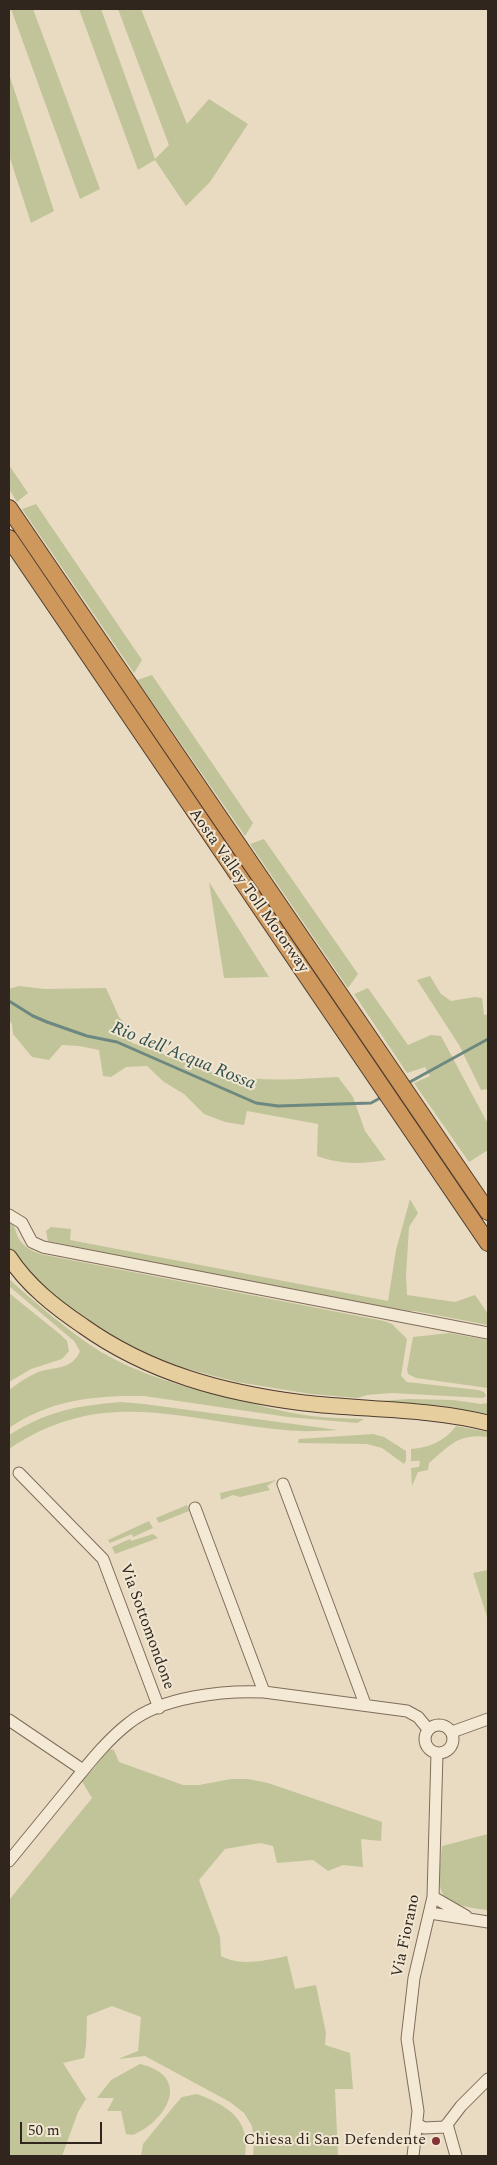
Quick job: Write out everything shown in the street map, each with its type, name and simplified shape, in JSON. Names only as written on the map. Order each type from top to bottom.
[{"type":"highway","name":"Aosta Valley Toll Motorway","points":[[11,511],[488,1212]]},
{"type":"highway","name":"Aosta Valley Toll Motorway","points":[[9,538],[488,1243]]},
{"type":"main road","points":[[9,1257],[14,1271],[62,1312],[99,1337],[136,1358],[173,1375],[230,1390],[303,1402],[461,1416],[488,1423]]},
{"type":"street","points":[[9,1215],[22,1223],[32,1242],[43,1246],[488,1334]]},
{"type":"street","name":"Via Sottomondone","points":[[19,1473],[103,1558],[159,1708]]},
{"type":"street","points":[[284,1484],[365,1704]]},
{"type":"street","points":[[195,1508],[264,1692]]},
{"type":"street","name":"Via Sottomondone","points":[[9,1860],[83,1770],[129,1722],[159,1708],[186,1699],[245,1691],[365,1704],[407,1711],[418,1717],[428,1729]]},
{"type":"street","points":[[9,1720],[83,1770]]},
{"type":"street","points":[[452,1732],[488,1720]]},
{"type":"street","points":[[441,1724],[452,1732],[452,1745],[443,1753],[436,1753],[429,1749],[425,1742],[428,1729],[434,1725],[441,1724]]},
{"type":"street","name":"Via Fiorano","points":[[413,2156],[418,2111],[406,2039],[414,1978],[433,1897],[436,1753]]},
{"type":"street","points":[[433,1897],[472,1920]]},
{"type":"street","points":[[430,1913],[488,1922]]},
{"type":"street","points":[[417,2124],[424,2128],[444,2127],[461,2106],[488,2079]]},
{"type":"street","points":[[447,2124],[456,2156]]},
{"type":"green space","points":[[11,9],[33,9],[100,189],[80,199]]},
{"type":"green space","points":[[79,9],[101,9],[155,159],[169,145],[118,9],[141,9],[187,124],[209,99],[248,124],[210,182],[186,206],[155,160],[138,170]]},
{"type":"green space","points":[[9,74],[54,211],[31,223],[9,155]]},
{"type":"green space","points":[[9,465],[28,493],[17,502],[9,489]]},
{"type":"green space","points":[[36,504],[142,660],[134,673],[22,509]]},
{"type":"green space","points":[[152,675],[253,823],[245,836],[137,680]]},
{"type":"green space","points":[[264,839],[358,974],[348,988],[250,844]]},
{"type":"green space","points":[[209,882],[269,977],[224,978]]},
{"type":"green space","points":[[430,976],[441,994],[451,1001],[475,997],[482,998],[484,1015],[488,1014],[488,1089],[481,1090],[459,1045],[417,980]]},
{"type":"green space","points":[[19,986],[45,989],[106,988],[119,1017],[129,1028],[132,1043],[214,1072],[240,1077],[268,1079],[338,1077],[353,1097],[365,1131],[386,1160],[351,1163],[317,1156],[318,1124],[247,1111],[244,1125],[225,1122],[204,1114],[184,1094],[164,1082],[147,1066],[126,1067],[111,1077],[103,1076],[99,1050],[62,1045],[49,1060],[32,1057],[13,1034],[12,1024],[9,1020],[9,989]]},
{"type":"green space","points":[[368,988],[408,1045],[431,1035],[441,1036],[488,1124],[488,1150],[469,1162],[414,1083],[430,1076],[425,1067],[407,1073],[354,994]]},
{"type":"green space","points":[[410,1199],[418,1213],[409,1227],[406,1276],[407,1295],[455,1302],[475,1295],[488,1314],[488,1325],[415,1311],[392,1311],[48,1241],[46,1231],[51,1227],[71,1229],[70,1240],[388,1301],[396,1250]]},
{"type":"green space","points":[[9,1221],[23,1244],[40,1254],[384,1321],[392,1324],[407,1339],[401,1376],[407,1382],[478,1390],[484,1392],[486,1396],[483,1398],[391,1393],[367,1395],[358,1398],[311,1394],[237,1382],[172,1365],[113,1340],[48,1293],[9,1252]]},
{"type":"green space","points":[[9,1279],[89,1344],[115,1360],[145,1373],[191,1388],[289,1412],[318,1417],[364,1419],[357,1423],[288,1417],[144,1396],[126,1396],[90,1398],[56,1405],[40,1411],[9,1428],[9,1390],[36,1373],[67,1365],[77,1357],[80,1351],[74,1341],[9,1286]]},
{"type":"green space","points":[[9,1293],[61,1335],[67,1341],[69,1351],[62,1359],[31,1369],[9,1382]]},
{"type":"green space","points":[[449,1333],[488,1340],[488,1388],[416,1378],[408,1374],[407,1370],[413,1337]]},
{"type":"green space","points":[[408,1399],[488,1403],[488,1414],[460,1409],[379,1401]]},
{"type":"green space","points":[[121,1402],[338,1430],[291,1431],[177,1415],[144,1412],[110,1412],[77,1418],[44,1429],[9,1449],[9,1435],[36,1420],[62,1411],[90,1405]]},
{"type":"green space","points":[[456,1426],[488,1432],[488,1437],[469,1437],[456,1442],[429,1463],[428,1470],[418,1472],[412,1486],[411,1468],[419,1467],[420,1461],[411,1461],[411,1449],[424,1447],[442,1440]]},
{"type":"green space","points":[[373,1434],[384,1437],[406,1451],[406,1461],[404,1464],[382,1448],[367,1444],[298,1443],[299,1439]]},
{"type":"green space","points":[[276,1480],[267,1486],[270,1490],[240,1497],[233,1495],[221,1500],[220,1493]]},
{"type":"green space","points":[[187,1505],[189,1511],[159,1523],[156,1518]]},
{"type":"green space","points":[[149,1521],[153,1528],[133,1537],[132,1534],[110,1543],[108,1540]]},
{"type":"green space","points":[[153,1534],[158,1538],[115,1554],[112,1547],[130,1539],[131,1541]]},
{"type":"green space","points":[[488,1570],[488,1620],[473,1573]]},
{"type":"green space","points":[[108,1749],[114,1750],[119,1762],[183,1785],[199,1785],[231,1779],[248,1779],[268,1783],[382,1822],[381,1841],[361,1839],[363,1867],[343,1865],[328,1871],[313,1860],[277,1863],[273,1846],[260,1843],[225,1849],[199,1880],[220,1937],[221,1956],[245,1962],[263,1961],[287,1956],[295,1989],[316,1985],[326,2033],[325,2045],[350,2053],[353,2089],[335,2089],[338,2156],[253,2156],[254,2140],[252,2126],[244,2113],[230,2102],[145,2056],[118,2059],[138,2051],[141,2017],[112,2006],[87,2016],[84,2058],[63,2063],[86,2099],[78,2112],[62,2156],[9,2156],[9,1900],[92,1798],[81,1780],[94,1768]]},
{"type":"green space","points":[[488,1834],[488,1910],[457,1904],[448,1900],[440,1886],[439,1875],[442,1846]]},
{"type":"green space","points":[[140,2064],[156,2070],[166,2078],[170,2088],[169,2098],[164,2109],[156,2119],[133,2135],[126,2134],[121,2111],[107,2111],[114,2098],[97,2098],[111,2080]]},
{"type":"green space","points":[[197,2094],[227,2109],[241,2123],[246,2143],[245,2156],[141,2156],[143,2144],[182,2097]]},
{"type":"waterway","name":"Rio dell'Acqua Rossa","points":[[9,1001],[33,1016],[47,1022],[87,1036],[117,1042],[256,1103],[278,1106],[371,1103],[382,1097]]},
{"type":"waterway","name":"Rio dell'Acqua Rossa","points":[[408,1083],[488,1039]]},
{"type":"place","name":"Chiesa di San Defendente","points":[[436,2141]]}]
